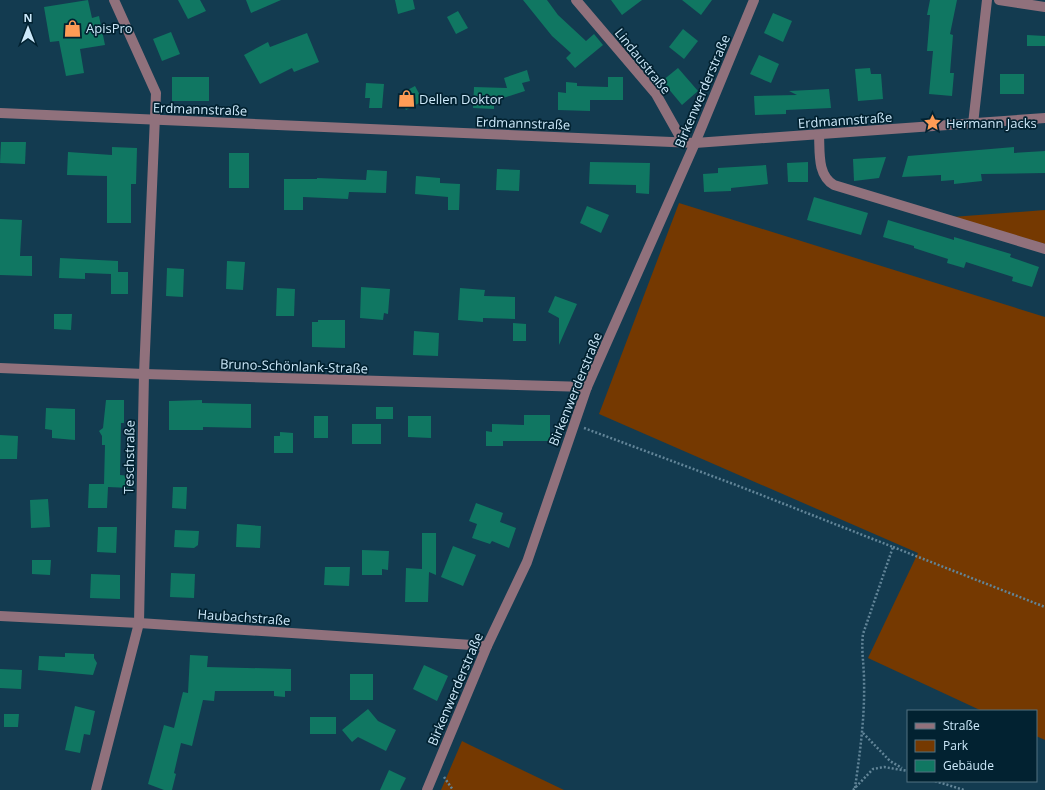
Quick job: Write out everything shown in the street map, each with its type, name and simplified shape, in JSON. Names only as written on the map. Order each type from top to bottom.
[{"type":"street","name":"Teschstraße","points":[[96,790],[139,623],[144,374],[156,93],[114,0]]},
{"type":"street","name":"Lindaustraße","points":[[576,0],[656,94],[683,142]]},
{"type":"street","name":"Birkenwerderstraße","points":[[427,790],[487,646],[527,562],[587,387],[695,143],[754,0]]},
{"type":"street","points":[[973,124],[987,0]]},
{"type":"street","points":[[999,0],[1045,7]]},
{"type":"street","name":"Erdmannstraße","points":[[0,114],[695,143],[1045,118]]},
{"type":"street","points":[[819,135],[822,173],[827,181],[834,185],[1045,249]]},
{"type":"street","name":"Bruno-Schönlank-Straße","points":[[0,368],[144,374],[587,387]]},
{"type":"street","name":"Haubachstraße","points":[[0,616],[139,623],[487,646]]},
{"type":"path","points":[[574,424],[736,485],[1045,607]]},
{"type":"path","points":[[854,789],[863,732],[864,679],[861,649],[863,634],[893,547]]},
{"type":"path","points":[[863,732],[890,761],[907,771]]},
{"type":"path","points":[[854,789],[873,769],[884,767],[903,769]]},
{"type":"path","points":[[938,782],[964,790]]},
{"type":"green space","points":[[679,203],[1045,317],[1045,740],[1037,736],[1037,710],[980,710],[868,658],[918,553],[599,414]]},
{"type":"green space","points":[[1045,210],[1045,244],[952,217]]},
{"type":"green space","points":[[462,741],[472,746],[564,790],[441,790]]},
{"type":"building","points":[[88,0],[92,18],[99,16],[105,45],[80,49],[84,73],[66,76],[59,41],[50,42],[44,7]]},
{"type":"building","points":[[178,0],[200,0],[206,11],[188,19]]},
{"type":"building","points":[[246,0],[281,0],[251,13]]},
{"type":"building","points":[[395,0],[413,0],[415,9],[398,14]]},
{"type":"building","points":[[523,0],[547,0],[558,15],[586,41],[594,34],[603,45],[575,68],[566,58],[571,53],[552,36]]},
{"type":"building","points":[[611,0],[642,0],[622,15]]},
{"type":"building","points":[[682,0],[712,0],[701,15]]},
{"type":"building","points":[[930,0],[957,0],[950,34],[953,35],[950,73],[954,73],[952,96],[929,94],[933,51],[927,51],[930,15],[927,15]]},
{"type":"building","points":[[458,11],[468,28],[456,34],[447,17]]},
{"type":"building","points":[[773,13],[792,21],[783,42],[764,33]]},
{"type":"building","points":[[683,29],[698,41],[684,59],[669,47]]},
{"type":"building","points":[[171,32],[180,54],[162,61],[153,39]]},
{"type":"building","points":[[307,33],[319,62],[294,72],[292,68],[260,84],[244,55],[268,42],[270,47]]},
{"type":"building","points":[[1027,35],[1045,36],[1045,46],[1027,46]]},
{"type":"building","points":[[759,55],[779,64],[771,83],[750,74]]},
{"type":"building","points":[[678,68],[698,91],[682,105],[662,81]]},
{"type":"building","points":[[870,68],[871,74],[881,74],[883,99],[858,101],[855,69]]},
{"type":"building","points":[[527,70],[530,81],[522,83],[525,91],[494,101],[494,109],[473,108],[474,87],[507,88],[504,78]]},
{"type":"building","points":[[1000,74],[1024,74],[1024,94],[1000,94]]},
{"type":"building","points":[[172,77],[209,77],[209,101],[172,101]]},
{"type":"building","points":[[608,77],[623,77],[623,100],[590,100],[590,111],[558,110],[558,92],[566,93],[566,82],[577,83],[577,86],[608,87]]},
{"type":"building","points":[[366,83],[384,84],[382,108],[369,108],[370,98],[365,98]]},
{"type":"building","points":[[415,86],[423,101],[406,110],[398,95]]},
{"type":"building","points":[[829,89],[831,108],[786,110],[786,114],[755,115],[754,96],[797,95],[789,91]]},
{"type":"building","points":[[1,142],[26,142],[25,164],[0,163]]},
{"type":"building","points":[[112,147],[137,148],[136,184],[131,184],[131,223],[107,223],[107,176],[67,175],[68,152],[112,155]]},
{"type":"building","points":[[1014,147],[1014,153],[1045,151],[1045,173],[981,174],[982,181],[954,184],[954,180],[941,181],[941,175],[902,177],[908,156]]},
{"type":"building","points":[[229,153],[249,153],[249,188],[229,188]]},
{"type":"building","points":[[886,157],[879,178],[854,181],[853,159]]},
{"type":"building","points":[[590,162],[650,163],[649,194],[636,193],[636,185],[589,184]]},
{"type":"building","points":[[808,162],[808,182],[788,182],[787,163]]},
{"type":"building","points":[[766,165],[768,184],[731,188],[731,191],[704,192],[703,174],[718,173],[718,168]]},
{"type":"building","points":[[497,169],[520,170],[519,191],[496,190]]},
{"type":"building","points":[[367,170],[387,171],[386,193],[349,192],[348,199],[303,197],[303,210],[284,210],[284,179],[317,178],[366,180]]},
{"type":"building","points":[[416,176],[440,178],[440,183],[460,184],[459,210],[448,210],[448,197],[415,194]]},
{"type":"building","points":[[814,197],[868,213],[861,235],[807,220]]},
{"type":"building","points":[[587,206],[609,215],[601,233],[580,223]]},
{"type":"building","points":[[0,219],[22,220],[20,256],[32,256],[32,276],[0,275]]},
{"type":"building","points":[[888,220],[954,240],[954,237],[1011,254],[1010,257],[1039,267],[1032,287],[1012,281],[1013,277],[966,262],[964,268],[947,263],[948,259],[914,248],[914,246],[883,237]]},
{"type":"building","points":[[60,258],[118,261],[118,272],[128,272],[128,294],[111,294],[111,274],[85,273],[85,279],[59,278]]},
{"type":"building","points":[[227,261],[245,262],[243,290],[226,289]]},
{"type":"building","points":[[167,268],[184,269],[183,297],[166,296]]},
{"type":"building","points":[[361,287],[390,289],[388,314],[384,313],[383,320],[360,318]]},
{"type":"building","points":[[277,288],[295,289],[294,316],[276,316]]},
{"type":"building","points":[[460,288],[485,290],[484,296],[515,297],[515,319],[483,318],[483,322],[458,320]]},
{"type":"building","points":[[555,296],[577,304],[559,345],[559,318],[548,312]]},
{"type":"building","points":[[54,314],[72,314],[71,330],[54,329]]},
{"type":"building","points":[[318,320],[345,320],[345,348],[312,347],[312,322],[318,322]]},
{"type":"building","points":[[513,323],[526,324],[526,341],[513,341]]},
{"type":"building","points":[[414,331],[439,333],[438,356],[413,355]]},
{"type":"building","points":[[106,400],[124,400],[124,423],[121,423],[120,475],[130,476],[130,488],[108,487],[107,508],[88,508],[89,484],[104,484],[105,445],[102,445],[102,436],[99,431],[103,428]]},
{"type":"building","points":[[202,400],[202,403],[251,404],[251,428],[203,427],[203,430],[169,430],[169,401]]},
{"type":"building","points":[[376,407],[393,407],[393,419],[376,419]]},
{"type":"building","points":[[46,408],[75,409],[75,440],[52,438],[52,430],[45,429]]},
{"type":"building","points":[[524,415],[550,415],[550,441],[503,441],[503,446],[486,446],[486,431],[492,432],[492,424],[524,425]]},
{"type":"building","points":[[314,416],[328,416],[328,438],[314,438]]},
{"type":"building","points":[[408,416],[431,416],[431,438],[408,437]]},
{"type":"building","points":[[352,424],[381,424],[381,444],[352,444]]},
{"type":"building","points":[[280,432],[293,433],[293,453],[274,453],[274,436],[280,436]]},
{"type":"building","points":[[0,435],[18,436],[17,459],[0,459]]},
{"type":"building","points":[[173,487],[187,487],[186,509],[172,508]]},
{"type":"building","points":[[48,499],[50,527],[31,528],[30,500]]},
{"type":"building","points":[[476,503],[503,513],[500,522],[516,528],[509,548],[492,541],[490,544],[472,538],[477,524],[469,521]]},
{"type":"building","points":[[237,524],[261,526],[260,548],[236,547]]},
{"type":"building","points":[[98,527],[117,527],[116,553],[97,552]]},
{"type":"building","points":[[175,530],[199,531],[198,545],[194,548],[174,547]]},
{"type":"building","points":[[422,533],[436,533],[436,575],[429,572],[428,602],[405,602],[406,568],[422,569]]},
{"type":"building","points":[[453,546],[476,555],[463,586],[441,577]]},
{"type":"building","points":[[362,550],[389,551],[388,570],[382,569],[382,575],[362,575]]},
{"type":"building","points":[[32,560],[51,560],[50,575],[32,574]]},
{"type":"building","points":[[325,567],[350,567],[349,586],[324,585]]},
{"type":"building","points":[[171,573],[195,574],[194,598],[170,597]]},
{"type":"building","points":[[91,574],[120,575],[120,599],[90,598]]},
{"type":"building","points":[[65,653],[94,654],[94,658],[97,663],[93,675],[38,670],[39,656],[65,657]]},
{"type":"building","points":[[190,655],[208,656],[207,667],[291,669],[291,691],[285,691],[285,697],[274,696],[274,691],[215,691],[214,701],[203,700],[192,746],[181,743],[174,773],[176,774],[172,790],[164,790],[148,784],[164,725],[174,728],[183,692],[188,693]]},
{"type":"building","points":[[424,665],[448,676],[437,701],[413,689]]},
{"type":"building","points":[[0,669],[22,670],[21,689],[0,688]]},
{"type":"building","points":[[350,674],[373,674],[373,700],[350,700]]},
{"type":"building","points":[[75,706],[95,711],[90,735],[84,734],[80,753],[65,750]]},
{"type":"building","points":[[368,709],[378,721],[396,730],[386,751],[358,737],[352,742],[342,730]]},
{"type":"building","points":[[4,714],[19,714],[18,727],[4,727]]},
{"type":"building","points":[[310,717],[336,717],[336,734],[310,734]]},
{"type":"building","points":[[389,770],[406,778],[400,790],[380,790]]},
{"type":"place","name":"ApisPro","points":[[73,28]]},
{"type":"place","name":"Dellen Doktor","points":[[406,99]]},
{"type":"place","name":"Hermann Jacks","points":[[933,123]]}]
